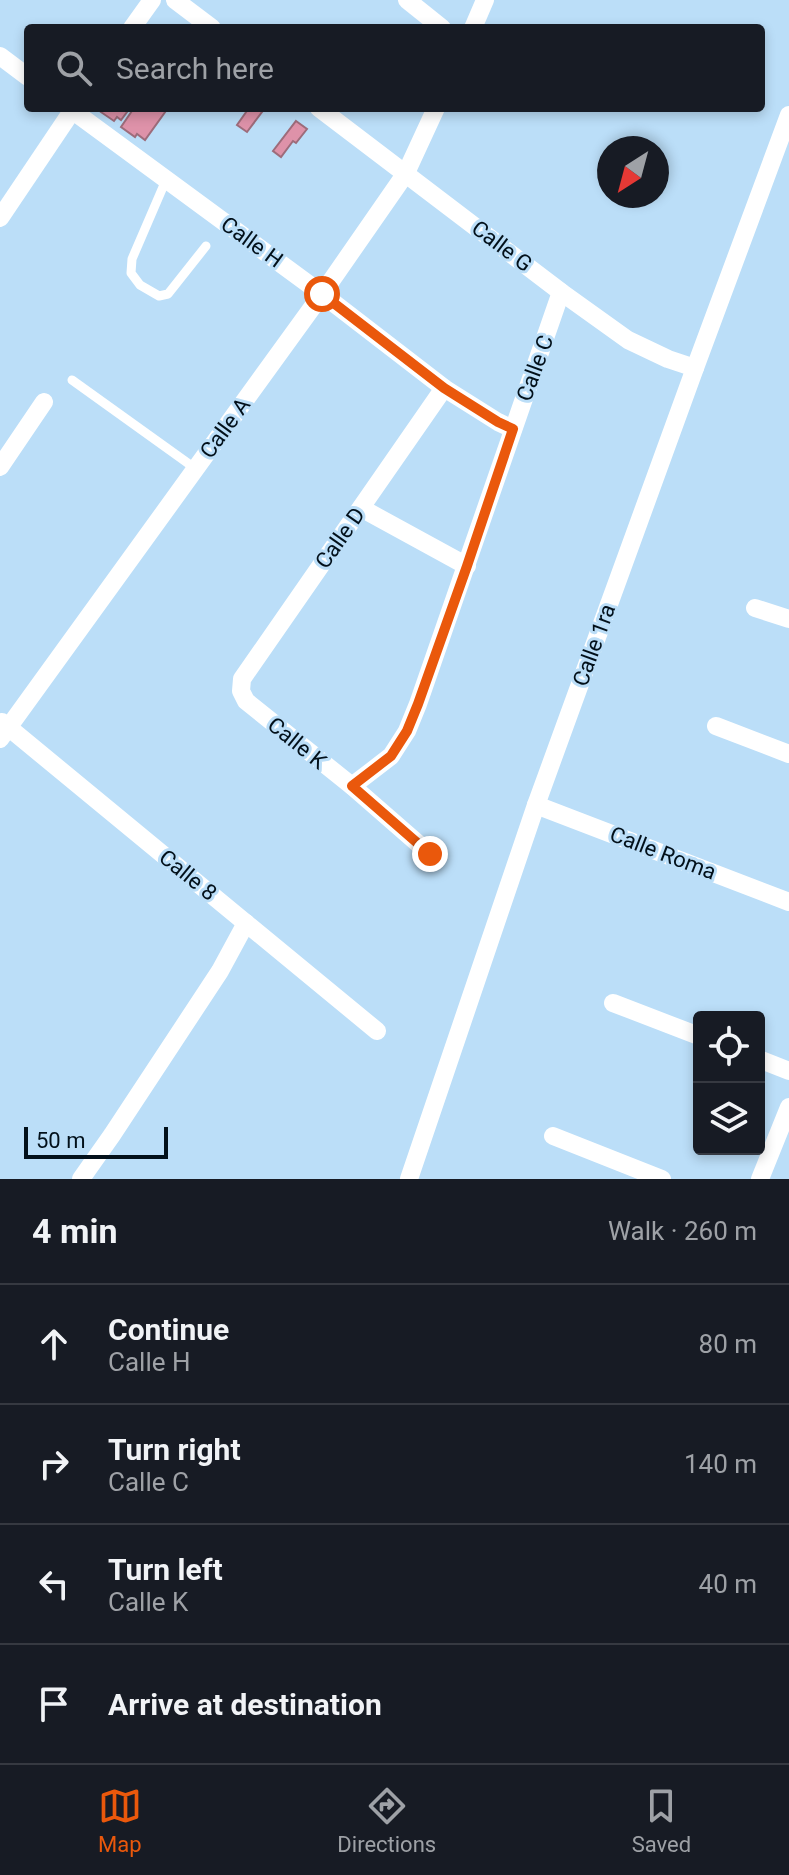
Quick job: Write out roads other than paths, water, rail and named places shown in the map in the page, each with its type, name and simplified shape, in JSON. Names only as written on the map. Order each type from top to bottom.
[{"type":"street","points":[[135,24],[152,0]]},
{"type":"street","points":[[175,0],[207,24]]},
{"type":"street","points":[[407,0],[437,24]]},
{"type":"street","points":[[475,24],[485,0]]},
{"type":"street","points":[[0,56],[24,74]]},
{"type":"street","points":[[0,218],[70,112]]},
{"type":"street","name":"Calle H","points":[[76,112],[444,388],[513,429]]},
{"type":"street","name":"Calle G","points":[[324,112],[628,340],[695,368]]},
{"type":"street","name":"Calle A","points":[[3,729],[322,294],[406,173],[434,112]]},
{"type":"street","name":"Calle 1ra","points":[[409,1179],[536,805],[789,115]]},
{"type":"street","name":"Calle C","points":[[352,786],[391,756],[407,731],[561,292]]},
{"type":"street","name":"Calle D","points":[[241,691],[242,679],[444,388]]},
{"type":"street","points":[[0,467],[44,402]]},
{"type":"street","points":[[361,508],[467,566]]},
{"type":"street","points":[[755,608],[789,619]]},
{"type":"street","name":"Calle K","points":[[241,691],[246,701],[352,786],[430,854]]},
{"type":"street","points":[[716,726],[789,754]]},
{"type":"street","name":"Calle 8","points":[[3,729],[377,1031]]},
{"type":"street","name":"Calle Roma","points":[[536,805],[789,902]]},
{"type":"street","points":[[81,1179],[220,971],[246,923]]},
{"type":"street","points":[[613,1003],[693,1034]]},
{"type":"street","points":[[765,1061],[789,1071]]},
{"type":"street","points":[[760,1179],[789,1107]]},
{"type":"street","points":[[553,1136],[662,1179]]},
{"type":"lane","points":[[166,180],[132,259],[131,273],[140,285],[159,296],[168,294],[206,246]]},
{"type":"lane","points":[[72,380],[196,469]]}]
